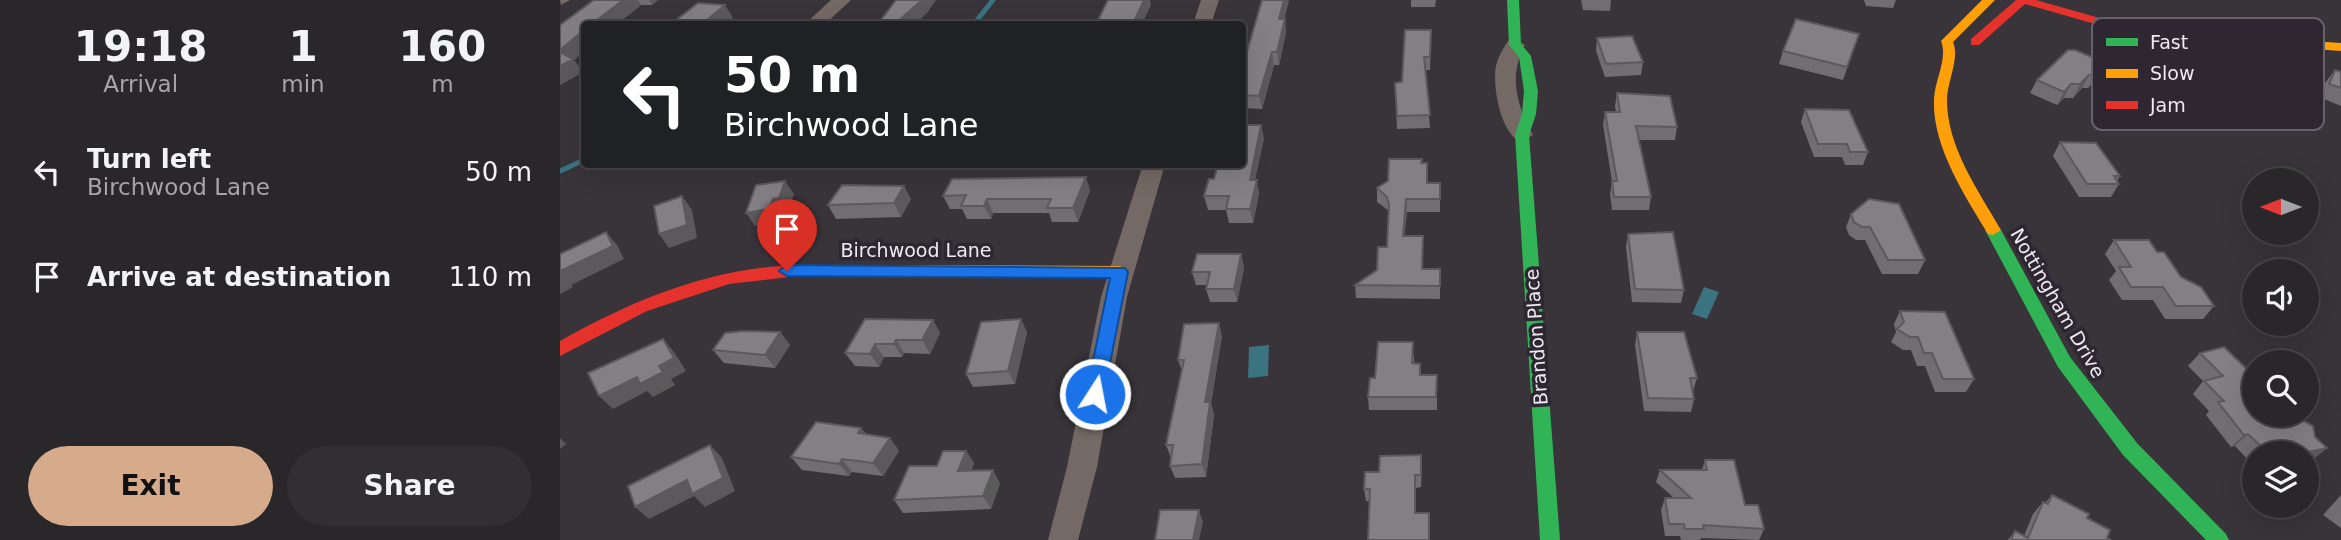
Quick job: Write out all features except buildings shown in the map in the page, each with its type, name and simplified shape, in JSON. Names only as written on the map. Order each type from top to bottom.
[{"type":"street","points":[[818,21],[842,0]]},
{"type":"street","points":[[1203,21],[1210,0]]},
{"type":"street","name":"Brandon Place","points":[[1513,0],[1515,44],[1507,57],[1506,92],[1510,114],[1522,135],[1550,540]]},
{"type":"street","name":"Nottingham Drive","points":[[1989,0],[1947,41],[1951,51],[1937,89],[1941,125],[1957,165],[2041,322],[2086,394],[2130,449],[2219,540]]},
{"type":"street","points":[[1951,51],[1966,50],[2023,0],[2092,20]]},
{"type":"street","points":[[1063,540],[1082,467],[1120,272],[1153,168]]},
{"type":"street","name":"Birchwood Lane","points":[[560,349],[642,306],[695,287],[747,275],[787,271],[1120,272]]},
{"type":"water","points":[[1704,287],[1719,292],[1707,319],[1692,314]]},
{"type":"water","points":[[1269,345],[1268,376],[1248,378],[1249,347]]},
{"type":"waterway","points":[[976,21],[993,0]]},
{"type":"waterway","points":[[560,171],[581,161]]},
{"type":"traffic: fast","points":[[1513,0],[1515,45],[1525,56],[1531,91],[1529,114],[1522,135],[1550,540]]},
{"type":"traffic: fast","points":[[1993,230],[2064,362],[2130,449],[2219,540]]},
{"type":"traffic: slow","points":[[1989,0],[1947,41],[1951,51],[1943,76],[1940,100],[1949,144],[1993,230]]},
{"type":"traffic: slow","points":[[2324,46],[2341,47]]},
{"type":"traffic: slow","points":[[870,271],[1120,272]]},
{"type":"traffic: jam","points":[[1975,42],[2023,0],[2092,19]]},
{"type":"traffic: jam","points":[[560,349],[641,307],[699,286],[789,271],[870,271]]},
{"type":"route","points":[[787,271],[1120,272],[1095,394]]}]
